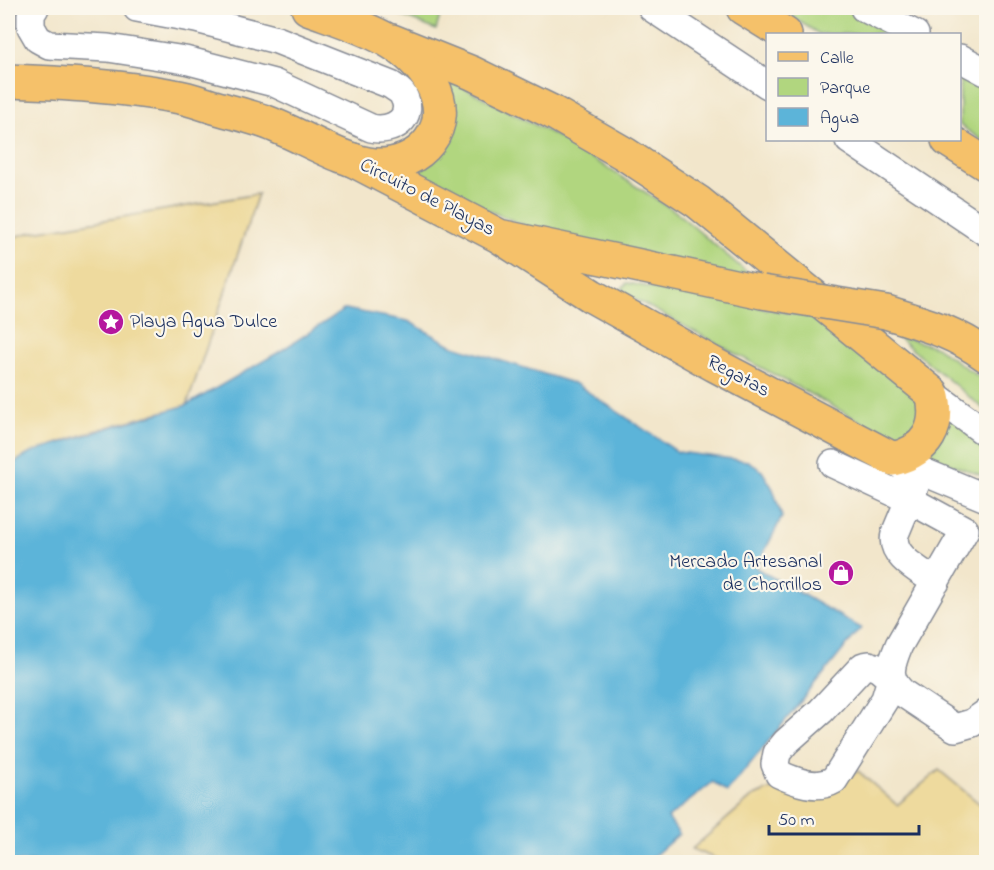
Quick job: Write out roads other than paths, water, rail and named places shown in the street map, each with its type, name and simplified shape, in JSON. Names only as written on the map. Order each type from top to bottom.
[{"type":"main road","points":[[308,8],[472,73],[552,112],[626,154],[698,202],[932,393],[935,418],[926,441],[911,453],[893,459]]},
{"type":"main road","points":[[743,8],[783,33]]},
{"type":"main road","points":[[351,159],[374,165],[400,163],[422,151],[435,132],[439,111],[432,85],[415,61],[391,41]]},
{"type":"main road","name":"Circuito de Playas","points":[[8,81],[85,84],[176,96],[266,122],[351,159],[499,236],[762,292],[886,312],[940,328],[970,343],[987,355]]},
{"type":"main road","points":[[950,141],[987,164]]},
{"type":"main road","name":"Regatas","points":[[499,236],[592,296],[715,365],[893,459]]},
{"type":"street","points":[[35,8],[31,14],[31,27],[38,39],[49,45],[108,48],[185,60],[274,83],[371,128],[381,130],[393,128],[402,120],[406,108],[402,94],[391,85],[277,40],[197,13],[137,8]]},
{"type":"street","points":[[652,8],[766,84]]},
{"type":"street","points":[[872,9],[913,33]]},
{"type":"street","points":[[185,60],[197,13]]},
{"type":"street","points":[[961,59],[987,72]]},
{"type":"street","points":[[850,141],[987,232]]},
{"type":"street","points":[[932,393],[987,433]]},
{"type":"street","points":[[893,459],[917,481],[893,542],[901,556],[936,582]]},
{"type":"street","name":"Regatas","points":[[893,459],[986,497]]},
{"type":"street","points":[[833,464],[910,500],[965,530],[899,645],[893,662],[891,679],[885,699],[834,780],[827,784],[807,784],[779,774],[775,764],[777,753],[862,666],[869,665],[878,668],[891,679],[904,694],[955,728],[972,723],[987,713]]},
{"type":"water","points":[[345,309],[408,321],[451,345],[576,384],[678,452],[748,461],[762,471],[773,489],[782,517],[756,568],[861,628],[727,792],[713,782],[668,818],[679,834],[647,862],[8,862],[8,466],[32,452],[187,405],[279,352]]},
{"type":"place","name":"Playa Agua Dulce","points":[[111,322]]},
{"type":"place","name":"Mercado Artesanal de Chorrillos","points":[[841,573]]}]
